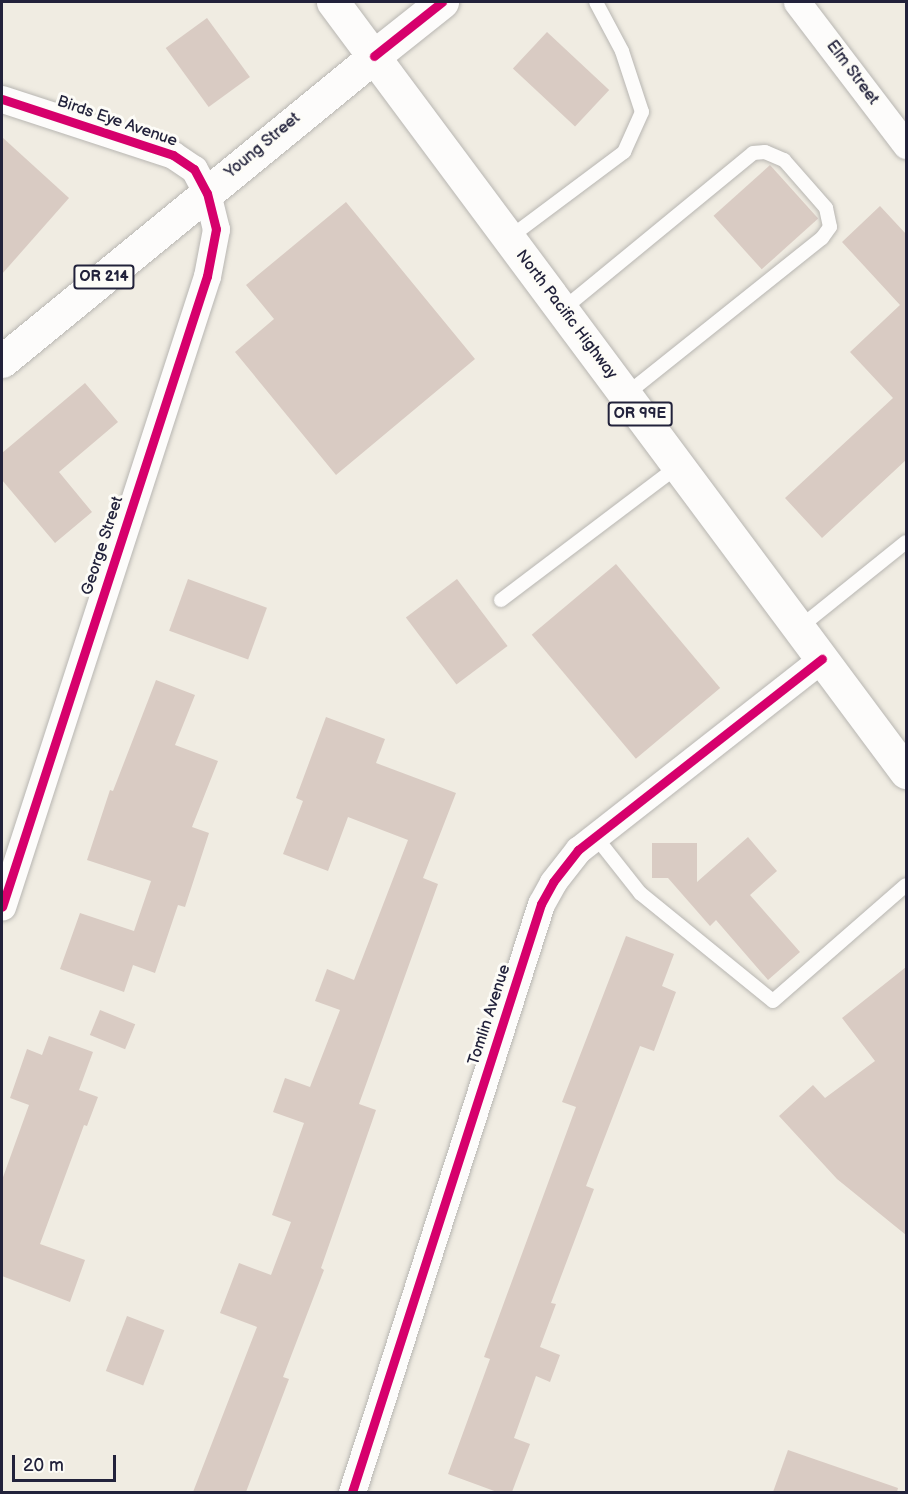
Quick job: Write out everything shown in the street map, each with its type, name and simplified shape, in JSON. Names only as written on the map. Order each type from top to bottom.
[{"type":"main road","name":"North Pacific Highway","points":[[333,2],[906,771]]},
{"type":"main road","name":"Young Street","points":[[2,361],[442,2]]},
{"type":"street","name":"Elm Street","points":[[797,2],[906,145]]},
{"type":"street","name":"Birds Eye Avenue","points":[[2,99],[173,155],[194,169],[207,193]]},
{"type":"street","name":"George Street","points":[[2,907],[207,276],[216,229],[207,193]]},
{"type":"street","name":"Tomlin Avenue","points":[[352,1492],[541,904],[564,864],[595,836],[822,659]]},
{"type":"lane","points":[[509,238],[624,152],[642,112],[622,51],[596,2]]},
{"type":"lane","points":[[562,310],[753,153],[765,152],[784,160],[826,208],[830,227],[822,238],[625,394]]},
{"type":"lane","points":[[501,600],[678,466]]},
{"type":"lane","points":[[799,628],[906,542]]},
{"type":"lane","points":[[595,836],[640,893],[773,1001],[906,885]]},
{"type":"building","points":[[207,18],[250,77],[209,107],[166,48]]},
{"type":"building","points":[[547,32],[609,90],[575,127],[513,69]]},
{"type":"building","points":[[2,137],[69,198],[2,274]]},
{"type":"building","points":[[770,165],[818,219],[762,269],[714,216]]},
{"type":"building","points":[[346,202],[475,359],[336,475],[235,352],[274,319],[246,285]]},
{"type":"building","points":[[880,206],[906,234],[906,460],[822,538],[785,498],[893,398],[850,352],[900,305],[842,242]]},
{"type":"building","points":[[85,383],[118,422],[59,472],[92,512],[55,543],[2,480],[2,453]]},
{"type":"building","points":[[616,564],[720,688],[636,759],[532,635]]},
{"type":"building","points":[[188,579],[267,608],[248,659],[169,631]]},
{"type":"building","points":[[457,579],[508,646],[456,685],[406,618]]},
{"type":"building","points":[[156,680],[195,695],[175,745],[218,761],[192,827],[209,833],[185,907],[178,905],[155,973],[133,965],[124,992],[60,969],[80,913],[134,931],[151,881],[87,860],[110,790],[113,791]]},
{"type":"building","points":[[326,717],[385,739],[376,763],[456,793],[423,878],[438,884],[359,1104],[376,1110],[321,1268],[324,1270],[283,1377],[289,1379],[246,1492],[193,1492],[257,1327],[220,1313],[239,1263],[271,1275],[291,1222],[272,1215],[304,1123],[273,1112],[285,1078],[310,1087],[340,1010],[315,1001],[327,969],[354,980],[408,840],[348,817],[328,871],[283,854],[303,801],[296,798]]},
{"type":"building","points":[[748,837],[777,871],[750,895],[800,952],[768,980],[716,920],[710,926],[668,878],[652,878],[652,843],[697,843],[697,882]]},
{"type":"building","points":[[626,936],[674,954],[662,986],[676,992],[654,1051],[640,1046],[586,1186],[594,1189],[551,1303],[556,1304],[540,1347],[560,1355],[550,1382],[536,1376],[514,1438],[530,1444],[512,1492],[497,1492],[448,1474],[490,1359],[484,1357],[576,1107],[562,1102]]},
{"type":"building","points":[[906,967],[906,1235],[837,1179],[779,1116],[813,1085],[825,1098],[875,1061],[842,1018]]},
{"type":"building","points":[[100,1010],[135,1024],[125,1049],[90,1035]]},
{"type":"building","points":[[49,1036],[93,1052],[79,1090],[98,1097],[87,1126],[84,1125],[40,1244],[85,1260],[70,1302],[2,1276],[2,1180],[29,1105],[10,1098],[27,1049],[42,1055]]},
{"type":"building","points":[[127,1316],[164,1330],[143,1385],[106,1371]]},
{"type":"building","points":[[788,1450],[898,1488],[897,1492],[773,1492]]},
{"type":"cycle path","points":[[374,56],[442,2]]},
{"type":"cycle path","points":[[2,99],[173,155],[194,169],[207,193],[216,229],[207,276],[2,907]]},
{"type":"cycle path","points":[[352,1492],[541,904],[553,882],[578,850],[822,659]]}]
